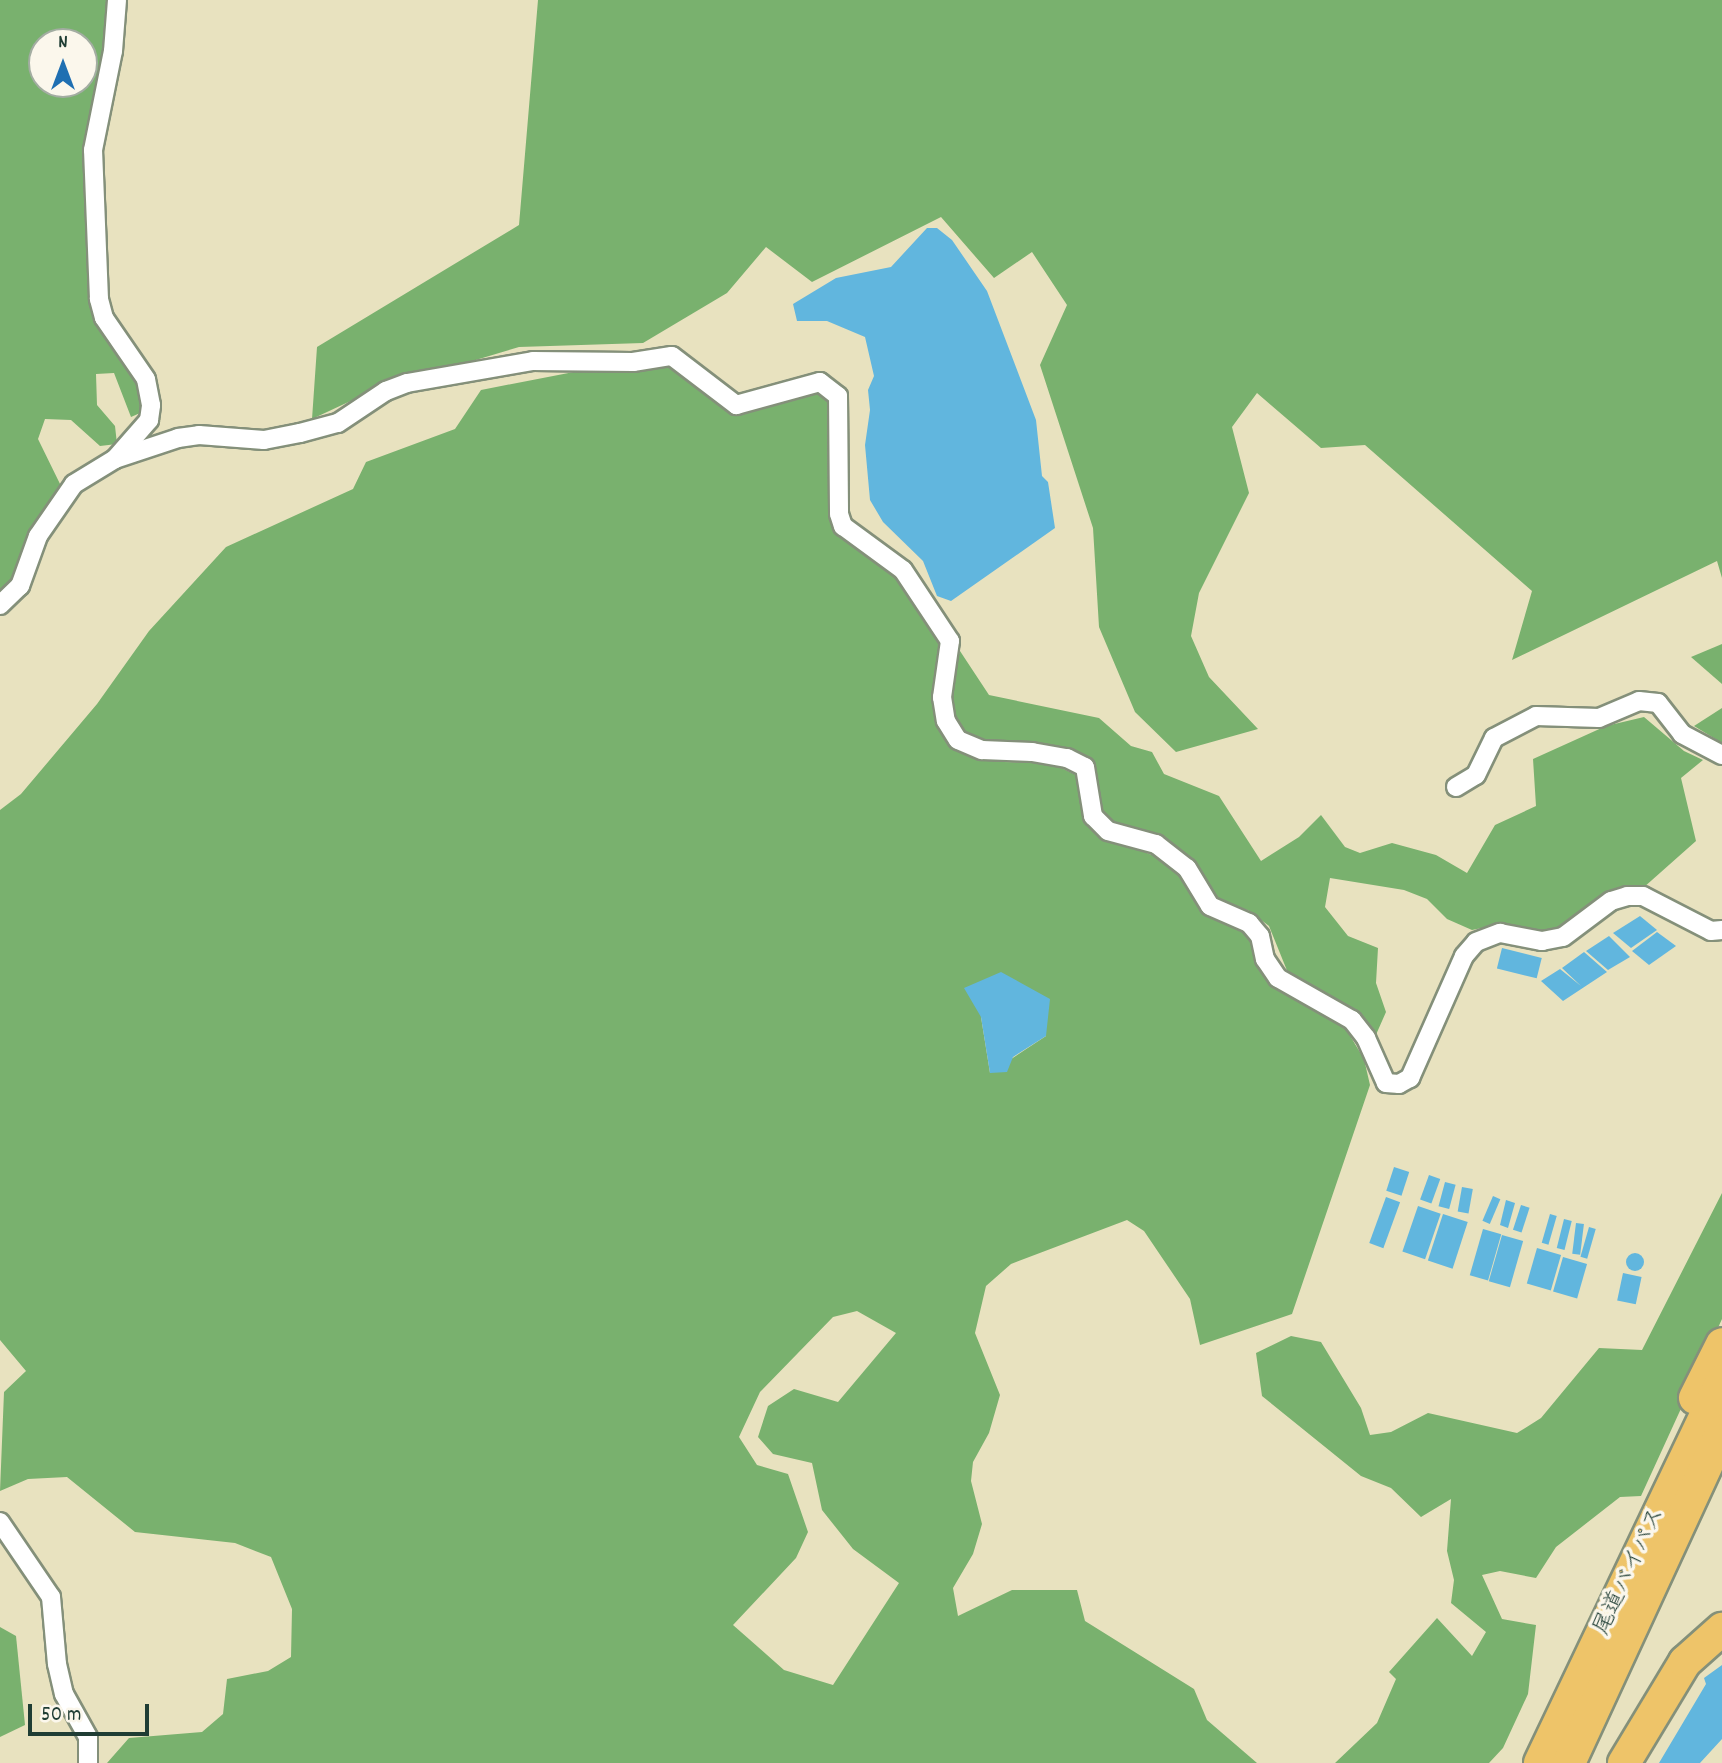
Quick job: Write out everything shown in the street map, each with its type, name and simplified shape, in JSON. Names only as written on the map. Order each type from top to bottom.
[{"type":"highway","points":[[1588,1665],[1695,1398],[1722,1344]]},
{"type":"highway","name":"尾道バイパス","points":[[1540,1763],[1722,1381]]},
{"type":"highway","name":"尾道バイパス","points":[[1569,1763],[1722,1432]]},
{"type":"highway","points":[[1583,1763],[1670,1576],[1722,1478]]},
{"type":"highway","points":[[1624,1763],[1685,1662],[1722,1629]]},
{"type":"street","points":[[115,459],[149,420],[151,405],[146,379],[104,318],[99,299],[93,150],[113,51],[117,0]]},
{"type":"street","points":[[0,605],[24,578],[38,536],[74,484],[115,459],[178,438],[199,435],[264,440],[300,433],[338,423],[386,391],[407,383],[533,361],[633,362],[672,356],[736,405],[820,382],[838,396],[839,514],[843,526],[904,570],[950,642],[942,697],[946,721],[958,740],[982,750],[1032,752],[1067,758],[1084,767],[1093,816],[1108,831],[1156,844],[1187,868],[1210,906],[1249,923],[1260,936],[1265,959],[1278,978],[1352,1020],[1366,1038],[1386,1083],[1399,1084],[1410,1078],[1464,956],[1476,942],[1500,933],[1542,941],[1563,937],[1611,901],[1627,896],[1643,896],[1711,932],[1722,929]]},
{"type":"street","points":[[1456,787],[1476,775],[1494,738],[1536,716],[1599,718],[1639,701],[1658,703],[1682,734],[1722,755]]},
{"type":"street","points":[[0,1522],[51,1597],[59,1674],[64,1694],[88,1737],[88,1763]]},
{"type":"green space","points":[[0,0],[111,0],[96,291],[137,374],[147,410],[131,417],[114,373],[96,374],[97,405],[115,426],[117,444],[100,446],[71,420],[45,419],[38,439],[62,488],[9,586],[0,590]]},
{"type":"green space","points":[[538,0],[1722,0],[1722,578],[1717,561],[1512,660],[1532,591],[1365,445],[1321,448],[1257,393],[1232,427],[1249,493],[1199,593],[1191,636],[1209,677],[1258,729],[1176,752],[1135,712],[1099,627],[1093,528],[1040,365],[1067,305],[1032,252],[994,278],[941,217],[812,282],[766,247],[727,293],[643,343],[519,347],[372,391],[312,419],[317,347],[519,225]]},
{"type":"green space","points":[[669,365],[727,409],[766,408],[778,396],[826,388],[836,404],[834,527],[903,576],[944,642],[951,744],[1003,762],[1051,763],[1080,777],[1094,831],[1171,863],[1192,884],[1201,907],[1246,931],[1262,974],[1288,996],[1346,1029],[1364,1059],[1370,1085],[1292,1314],[1200,1345],[1190,1299],[1144,1231],[1127,1220],[1011,1264],[986,1286],[975,1333],[1000,1395],[989,1433],[973,1462],[971,1481],[982,1524],[973,1554],[953,1588],[958,1616],[1012,1590],[1077,1590],[1085,1621],[1194,1689],[1207,1720],[1257,1763],[107,1763],[129,1738],[202,1732],[223,1714],[227,1679],[268,1671],[291,1657],[292,1609],[271,1557],[235,1543],[135,1532],[67,1477],[28,1479],[0,1491],[4,1392],[26,1371],[0,1340],[0,810],[21,794],[97,704],[149,631],[226,547],[353,489],[366,462],[455,429],[481,390],[584,370]],"holes":[[[981,1017],[1046,1036],[990,1073]],[[857,1311],[896,1333],[838,1402],[794,1389],[768,1406],[758,1437],[773,1454],[812,1463],[822,1510],[853,1549],[899,1583],[833,1685],[784,1670],[733,1625],[796,1558],[808,1532],[788,1474],[757,1465],[739,1437],[760,1392],[833,1317]]]},
{"type":"green space","points":[[1722,644],[1722,684],[1691,657]]},
{"type":"green space","points":[[960,651],[989,695],[1099,718],[1131,746],[1152,752],[1164,774],[1219,796],[1261,861],[1299,837],[1321,815],[1345,847],[1360,853],[1392,843],[1436,855],[1467,873],[1495,825],[1536,806],[1533,759],[1606,726],[1644,717],[1684,751],[1703,760],[1681,778],[1696,841],[1643,888],[1620,887],[1600,897],[1566,928],[1548,931],[1501,924],[1472,930],[1447,919],[1427,899],[1404,890],[1330,878],[1325,907],[1348,936],[1378,948],[1376,983],[1386,1012],[1375,1037],[1362,1018],[1337,1001],[1309,991],[1288,973],[1269,926],[1248,910],[1217,907],[1207,896],[1200,869],[1178,848],[1101,816],[1090,760],[1068,749],[987,741],[958,729],[945,704]]},
{"type":"green space","points":[[1722,708],[1722,743],[1694,726]]},
{"type":"green space","points":[[1722,1193],[1722,1319],[1641,1496],[1620,1497],[1556,1547],[1536,1578],[1500,1571],[1482,1575],[1502,1619],[1536,1625],[1528,1694],[1503,1748],[1489,1763],[1335,1763],[1377,1723],[1396,1679],[1389,1672],[1437,1618],[1472,1656],[1486,1632],[1451,1603],[1454,1580],[1447,1551],[1451,1499],[1421,1517],[1391,1488],[1361,1476],[1262,1396],[1256,1353],[1291,1336],[1321,1342],[1361,1408],[1370,1435],[1391,1432],[1428,1413],[1517,1433],[1541,1418],[1599,1348],[1642,1350]]},
{"type":"green space","points":[[0,1627],[16,1636],[25,1725],[0,1737]]},
{"type":"water","points":[[927,228],[937,228],[952,240],[987,291],[1036,420],[1042,476],[1048,482],[1055,528],[951,601],[937,596],[923,561],[883,522],[870,500],[865,445],[870,410],[868,390],[874,376],[865,337],[827,321],[797,321],[793,304],[836,278],[891,267]]},
{"type":"water","points":[[1640,916],[1657,930],[1631,948],[1613,933]]},
{"type":"water","points":[[1657,932],[1676,946],[1649,965],[1632,951]]},
{"type":"water","points":[[1609,936],[1630,957],[1608,970],[1586,951]]},
{"type":"water","points":[[1502,948],[1542,958],[1537,978],[1497,968]]},
{"type":"water","points":[[1584,952],[1607,972],[1563,1001],[1541,981],[1560,969],[1581,986],[1562,968]]},
{"type":"water","points":[[1001,972],[1050,999],[1046,1036],[1013,1057],[1007,1072],[990,1073],[981,1017],[964,988]]},
{"type":"water","points":[[1394,1167],[1409,1172],[1401,1196],[1386,1191]]},
{"type":"water","points":[[1429,1175],[1440,1179],[1431,1204],[1420,1199]]},
{"type":"water","points":[[1445,1182],[1456,1185],[1449,1209],[1439,1206]]},
{"type":"water","points":[[1462,1187],[1473,1189],[1468,1214],[1458,1212]]},
{"type":"water","points":[[1493,1196],[1500,1199],[1490,1224],[1482,1221]]},
{"type":"water","points":[[1386,1197],[1400,1202],[1383,1248],[1369,1243]]},
{"type":"water","points":[[1506,1200],[1515,1203],[1508,1228],[1500,1225]]},
{"type":"water","points":[[1521,1205],[1530,1208],[1522,1233],[1513,1230]]},
{"type":"water","points":[[1418,1206],[1441,1214],[1425,1259],[1402,1251]]},
{"type":"water","points":[[1443,1214],[1468,1222],[1453,1269],[1428,1261]]},
{"type":"water","points":[[1550,1214],[1557,1216],[1548,1245],[1542,1243]]},
{"type":"water","points":[[1564,1219],[1572,1221],[1565,1250],[1557,1248]]},
{"type":"water","points":[[1576,1223],[1584,1224],[1580,1255],[1572,1254]]},
{"type":"water","points":[[1589,1227],[1596,1229],[1587,1259],[1580,1257]]},
{"type":"water","points":[[1483,1229],[1501,1234],[1488,1280],[1470,1275]]},
{"type":"water","points":[[1502,1235],[1523,1241],[1510,1287],[1489,1281]]},
{"type":"water","points":[[1537,1248],[1561,1255],[1551,1290],[1527,1284]]},
{"type":"water","points":[[1631,1253],[1639,1253],[1644,1262],[1642,1269],[1631,1271],[1626,1266],[1626,1258]]},
{"type":"water","points":[[1563,1257],[1587,1264],[1577,1298],[1553,1292]]},
{"type":"water","points":[[1623,1273],[1642,1277],[1636,1304],[1617,1300]]},
{"type":"water","points":[[1722,1665],[1722,1739],[1700,1763],[1659,1763],[1706,1684],[1704,1678]]}]
